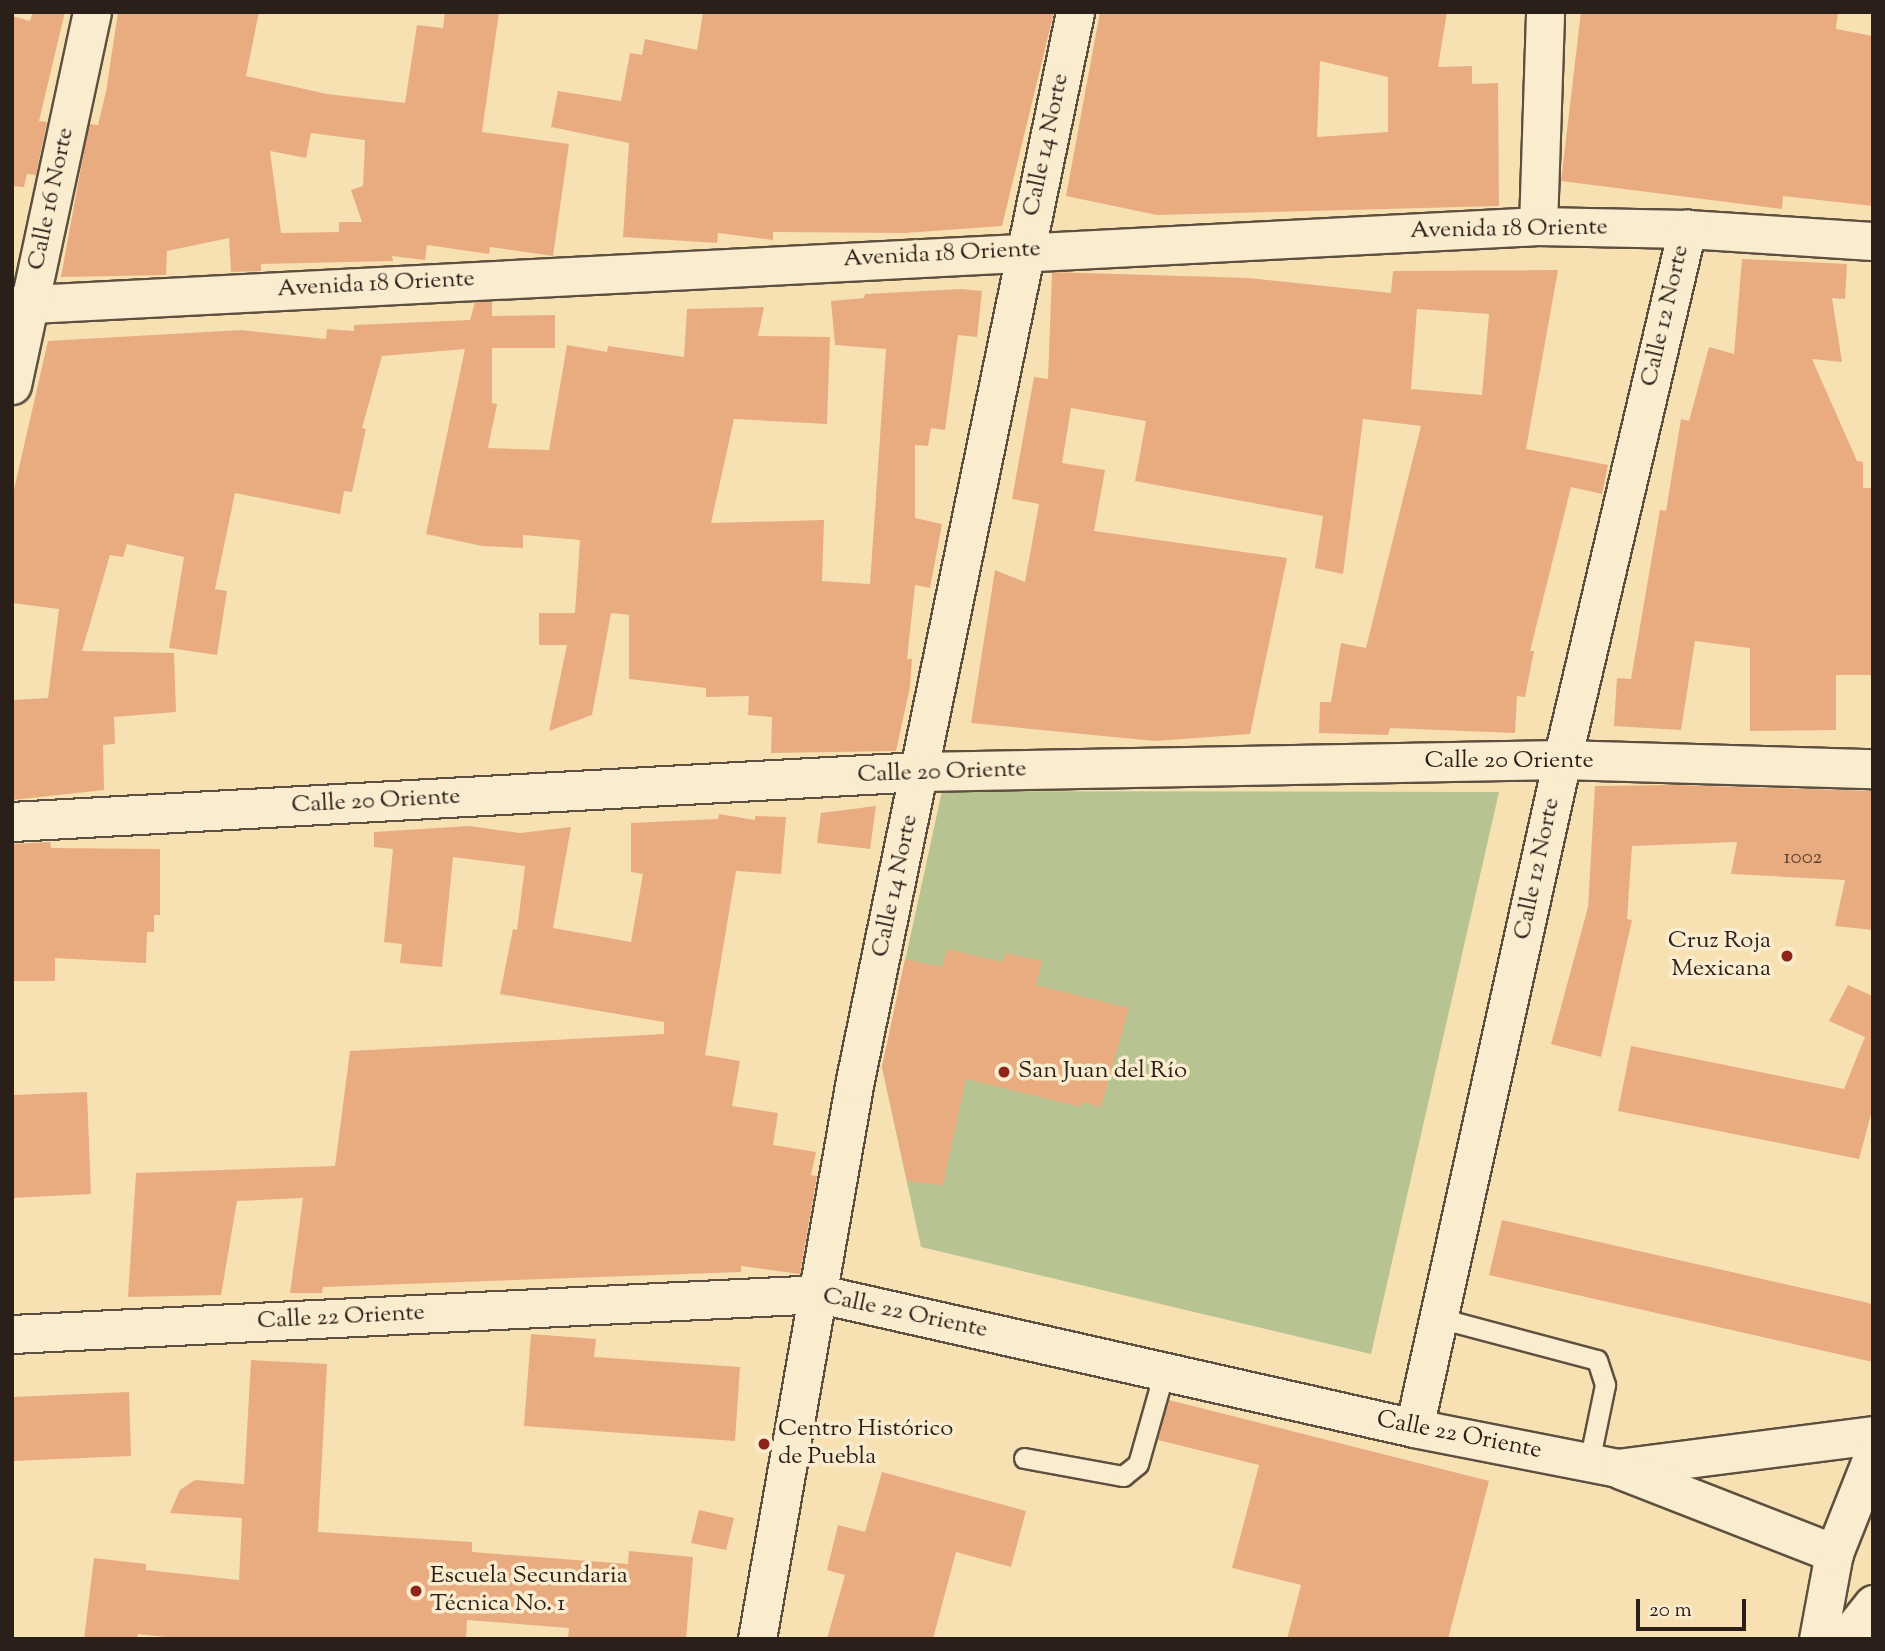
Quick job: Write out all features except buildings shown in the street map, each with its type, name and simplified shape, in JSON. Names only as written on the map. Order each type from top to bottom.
[{"type":"street","name":"Calle 16 Norte","points":[[12,385],[21,304],[92,12]]},
{"type":"street","name":"Calle 14 Norte","points":[[757,1639],[820,1294],[855,1080],[1075,12]]},
{"type":"street","points":[[1538,226],[1545,12]]},
{"type":"street","name":"Avenida 18 Oriente","points":[[21,304],[1024,250],[1538,226],[1687,229],[1873,241]]},
{"type":"street","name":"Calle 12 Norte","points":[[1415,1428],[1562,760],[1687,229]]},
{"type":"street","name":"Calle 20 Oriente","points":[[12,822],[920,772],[1562,760],[1873,769]]},
{"type":"street","name":"Calle 22 Oriente","points":[[12,1334],[820,1294],[1415,1428],[1603,1465],[1834,1553]]},
{"type":"street","name":"Calle 22 Oriente","points":[[1603,1465],[1873,1435]]},
{"type":"street","points":[[1818,1639],[1834,1553],[1873,1455]]},
{"type":"street","points":[[1845,1639],[1873,1604]]},
{"type":"lane","points":[[1439,1318],[1597,1360],[1604,1371],[1605,1385],[1603,1465]]},
{"type":"lane","points":[[1024,1458],[1123,1476],[1138,1464],[1164,1372]]},
{"type":"green space","points":[[942,791],[1499,792],[1371,1354],[921,1247],[882,1067]]},
{"type":"place","name":"Cruz Roja Mexicana","points":[[1787,956]]},
{"type":"place","name":"San Juan del Río","points":[[1004,1072]]},
{"type":"place","name":"Centro Histórico de Puebla","points":[[764,1444]]},
{"type":"place","name":"Escuela Secundaria Técnica No. 1","points":[[416,1591]]}]
